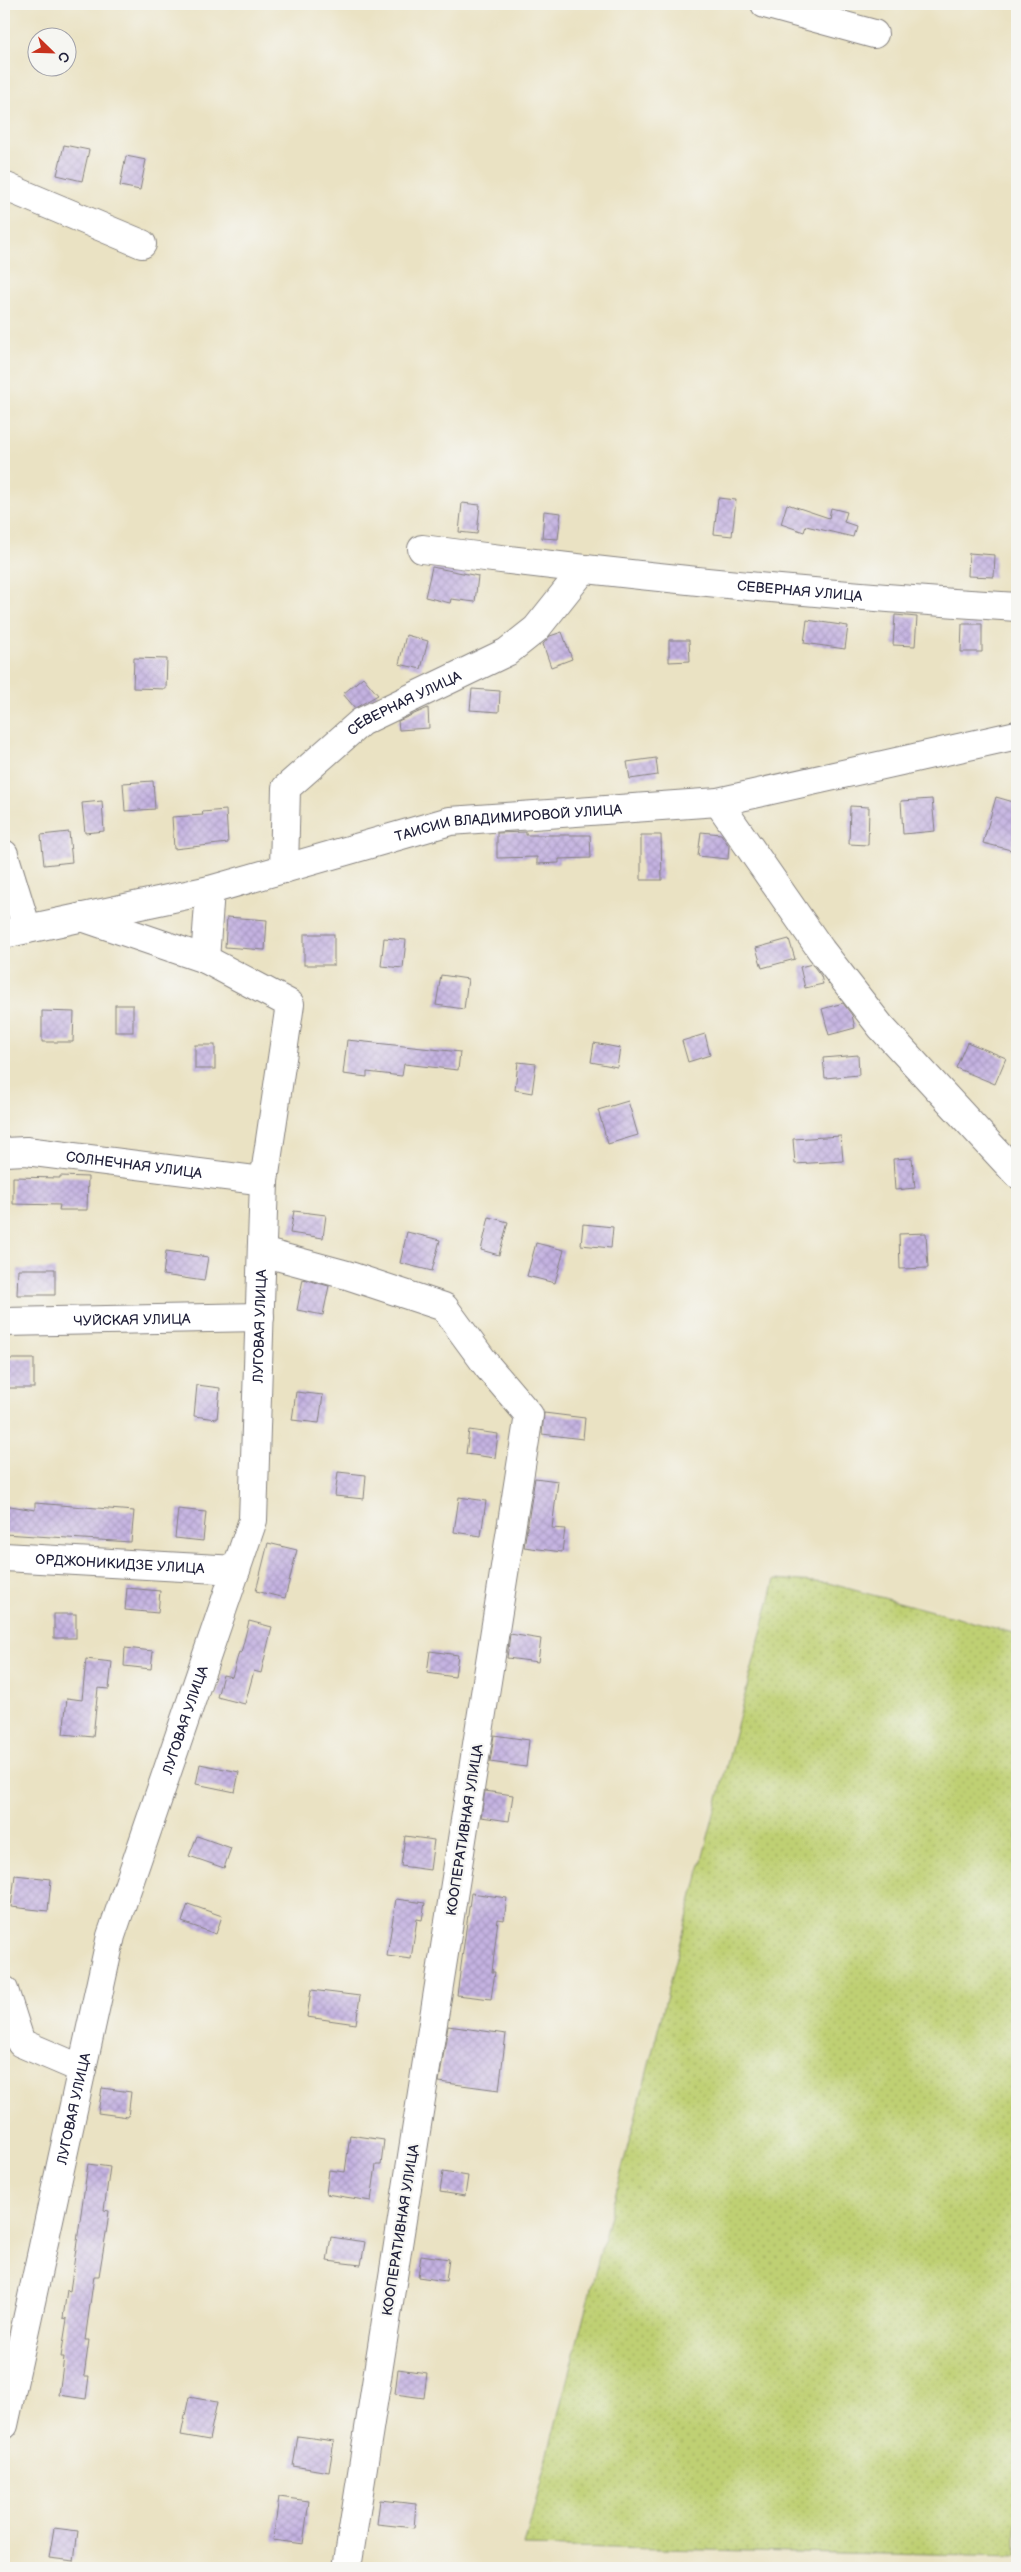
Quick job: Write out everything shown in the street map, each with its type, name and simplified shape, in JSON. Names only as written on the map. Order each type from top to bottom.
[{"type":"street","points":[[765,4],[874,34]]},
{"type":"street","points":[[4,186],[142,244]]},
{"type":"street","name":"СЕВЕРНАЯ УЛИЦА","points":[[422,549],[583,570],[919,601],[1017,607]]},
{"type":"street","name":"СЕВЕРНАЯ УЛИЦА","points":[[284,869],[286,788],[361,722],[507,652],[536,629],[583,570]]},
{"type":"street","name":"ТАИСИИ ВЛАДИМИРОВОЙ УЛИЦА","points":[[16,931],[210,890],[450,821],[718,802],[1017,735]]},
{"type":"street","points":[[718,802],[821,950],[881,1027],[1017,1174]]},
{"type":"street","points":[[4,854],[16,931]]},
{"type":"street","points":[[82,917],[205,959],[210,890]]},
{"type":"street","name":"ЛУГОВАЯ УЛИЦА","points":[[4,2425],[111,1936],[253,1520],[264,1181],[290,1004],[205,959]]},
{"type":"street","name":"СОЛНЕЧНАЯ УЛИЦА","points":[[4,1152],[26,1151],[264,1181]]},
{"type":"street","name":"КООПЕРАТИВНАЯ УЛИЦА","points":[[262,1252],[347,1276],[444,1307],[488,1367],[529,1415],[347,2568]]},
{"type":"street","name":"ЧУЙСКАЯ УЛИЦА","points":[[4,1322],[260,1317]]},
{"type":"street","name":"ОРДЖОНИКИДЗЕ УЛИЦА","points":[[4,1557],[236,1570]]},
{"type":"street","points":[[4,1990],[21,2043],[82,2070]]},
{"type":"green space","points":[[775,1579],[828,1583],[1017,1634],[1017,2557],[524,2546]]},
{"type":"building","points":[[64,145],[89,150],[82,181],[57,175]]},
{"type":"building","points":[[126,156],[146,160],[140,190],[120,186]]},
{"type":"building","points":[[718,498],[736,500],[732,536],[714,534]]},
{"type":"building","points":[[462,503],[480,505],[477,534],[459,532]]},
{"type":"building","points":[[787,504],[829,518],[831,508],[847,512],[844,522],[856,526],[853,537],[806,526],[804,532],[781,524]]},
{"type":"building","points":[[544,511],[561,513],[558,539],[542,538]]},
{"type":"building","points":[[969,553],[995,555],[994,577],[968,576]]},
{"type":"building","points":[[432,567],[478,576],[475,602],[451,599],[450,603],[425,597]]},
{"type":"building","points":[[895,615],[917,617],[915,646],[893,645]]},
{"type":"building","points":[[807,620],[848,626],[845,649],[804,643]]},
{"type":"building","points":[[962,624],[982,624],[982,652],[961,652]]},
{"type":"building","points":[[562,632],[572,659],[551,667],[543,644],[550,636]]},
{"type":"building","points":[[406,635],[428,641],[421,669],[399,664]]},
{"type":"building","points":[[669,640],[689,640],[690,661],[669,662]]},
{"type":"building","points":[[134,658],[167,659],[166,689],[133,688]]},
{"type":"building","points":[[363,677],[378,695],[355,708],[343,694]]},
{"type":"building","points":[[472,689],[500,691],[499,712],[470,710]]},
{"type":"building","points":[[428,708],[429,728],[399,730],[398,721]]},
{"type":"building","points":[[656,758],[658,775],[630,779],[627,762]]},
{"type":"building","points":[[153,781],[155,809],[125,811],[123,783]]},
{"type":"building","points":[[996,797],[1017,803],[1017,828],[1011,850],[983,843]]},
{"type":"building","points":[[932,799],[935,831],[903,834],[901,801]]},
{"type":"building","points":[[102,801],[104,831],[85,833],[82,803]]},
{"type":"building","points":[[850,806],[869,807],[868,845],[849,844]]},
{"type":"building","points":[[226,810],[228,843],[174,849],[172,817],[203,815],[202,812]]},
{"type":"building","points":[[69,832],[72,862],[44,865],[41,835]]},
{"type":"building","points":[[526,832],[526,835],[590,835],[591,858],[559,859],[559,863],[537,864],[537,857],[497,858],[497,833]]},
{"type":"building","points":[[701,832],[721,834],[729,846],[728,859],[698,856]]},
{"type":"building","points":[[641,835],[661,835],[662,880],[641,880]]},
{"type":"building","points":[[227,917],[267,920],[265,950],[225,947]]},
{"type":"building","points":[[304,934],[334,934],[334,965],[304,965]]},
{"type":"building","points":[[384,938],[406,940],[403,968],[381,966]]},
{"type":"building","points":[[789,939],[795,959],[762,968],[756,948]]},
{"type":"building","points":[[812,964],[821,976],[823,984],[805,988],[800,967]]},
{"type":"building","points":[[441,975],[468,979],[464,1009],[436,1005]]},
{"type":"building","points":[[843,1003],[852,1015],[855,1028],[829,1035],[822,1009]]},
{"type":"building","points":[[115,1005],[133,1005],[133,1032],[115,1032]]},
{"type":"building","points":[[42,1011],[74,1012],[73,1042],[42,1042]]},
{"type":"building","points":[[705,1034],[710,1055],[688,1062],[682,1041]]},
{"type":"building","points":[[347,1040],[460,1052],[458,1070],[404,1064],[402,1076],[367,1072],[367,1077],[343,1074]]},
{"type":"building","points":[[967,1042],[1006,1058],[995,1084],[956,1068]]},
{"type":"building","points":[[594,1043],[620,1048],[617,1067],[591,1062]]},
{"type":"building","points":[[195,1045],[215,1045],[215,1069],[195,1069]]},
{"type":"building","points":[[858,1055],[859,1075],[825,1078],[823,1058]]},
{"type":"building","points":[[518,1062],[536,1064],[532,1093],[515,1090]]},
{"type":"building","points":[[628,1101],[638,1135],[608,1144],[598,1110]]},
{"type":"building","points":[[841,1136],[843,1161],[795,1164],[793,1139]]},
{"type":"building","points":[[912,1158],[915,1188],[895,1190],[893,1159]]},
{"type":"building","points":[[60,1176],[88,1177],[87,1210],[59,1210],[60,1205],[13,1204],[13,1177],[60,1178]]},
{"type":"building","points":[[294,1211],[326,1215],[323,1238],[290,1233]]},
{"type":"building","points":[[489,1217],[508,1222],[499,1255],[481,1250]]},
{"type":"building","points":[[583,1224],[613,1227],[611,1248],[581,1245]]},
{"type":"building","points":[[407,1232],[440,1240],[432,1271],[400,1263]]},
{"type":"building","points":[[926,1233],[928,1268],[900,1269],[899,1234]]},
{"type":"building","points":[[536,1243],[564,1250],[555,1283],[527,1276]]},
{"type":"building","points":[[166,1251],[208,1257],[204,1281],[163,1275]]},
{"type":"building","points":[[18,1269],[55,1269],[55,1295],[17,1295]]},
{"type":"building","points":[[303,1279],[329,1286],[323,1315],[297,1310]]},
{"type":"building","points":[[8,1359],[34,1359],[34,1388],[8,1388]]},
{"type":"building","points":[[197,1385],[220,1388],[217,1419],[194,1416]]},
{"type":"building","points":[[296,1392],[323,1395],[319,1423],[292,1420]]},
{"type":"building","points":[[544,1413],[585,1418],[583,1439],[542,1434]]},
{"type":"building","points":[[469,1430],[498,1434],[495,1458],[466,1454]]},
{"type":"building","points":[[338,1472],[366,1475],[364,1499],[335,1496]]},
{"type":"building","points":[[535,1478],[558,1481],[552,1528],[565,1529],[562,1552],[524,1547]]},
{"type":"building","points":[[459,1497],[486,1501],[481,1536],[454,1532]]},
{"type":"building","points":[[35,1503],[134,1511],[131,1542],[4,1534],[4,1505],[35,1510]]},
{"type":"building","points":[[178,1509],[206,1512],[203,1541],[175,1538]]},
{"type":"building","points":[[268,1543],[297,1550],[285,1598],[256,1591]]},
{"type":"building","points":[[127,1588],[160,1591],[158,1613],[125,1610]]},
{"type":"building","points":[[54,1614],[76,1614],[76,1638],[54,1638]]},
{"type":"building","points":[[249,1621],[272,1627],[261,1673],[254,1671],[245,1704],[217,1697],[223,1675],[232,1677],[239,1652],[241,1653]]},
{"type":"building","points":[[510,1634],[541,1639],[538,1662],[507,1658]]},
{"type":"building","points":[[125,1648],[153,1651],[151,1669],[124,1666]]},
{"type":"building","points":[[430,1651],[458,1655],[455,1677],[427,1673]]},
{"type":"building","points":[[86,1659],[112,1662],[109,1689],[98,1688],[93,1737],[63,1734],[67,1698],[82,1700]]},
{"type":"building","points":[[494,1735],[529,1740],[526,1767],[490,1762]]},
{"type":"building","points":[[200,1764],[239,1772],[235,1792],[196,1784]]},
{"type":"building","points":[[485,1791],[513,1795],[509,1821],[481,1817]]},
{"type":"building","points":[[197,1836],[231,1848],[224,1868],[189,1856]]},
{"type":"building","points":[[405,1836],[434,1840],[430,1870],[401,1866]]},
{"type":"building","points":[[15,1875],[51,1879],[48,1911],[11,1907]]},
{"type":"building","points":[[471,1893],[507,1898],[504,1920],[498,1919],[492,1972],[495,1972],[491,1999],[457,1995]]},
{"type":"building","points":[[396,1899],[425,1903],[422,1920],[417,1919],[411,1959],[387,1956]]},
{"type":"building","points":[[188,1904],[222,1916],[216,1934],[182,1922]]},
{"type":"building","points":[[311,1990],[360,1996],[356,2024],[307,2017]]},
{"type":"building","points":[[448,2026],[506,2034],[499,2090],[439,2082]]},
{"type":"building","points":[[102,2088],[131,2092],[128,2117],[98,2113]]},
{"type":"building","points":[[350,2135],[384,2140],[381,2165],[376,2165],[371,2201],[326,2194],[329,2170],[345,2172]]},
{"type":"building","points":[[88,2164],[110,2167],[104,2210],[109,2211],[107,2227],[99,2276],[94,2276],[85,2340],[89,2340],[84,2376],[89,2376],[86,2399],[59,2395],[64,2357],[61,2357],[67,2319],[63,2318],[67,2290],[70,2291]]},
{"type":"building","points":[[443,2172],[468,2176],[465,2196],[440,2192]]},
{"type":"building","points":[[331,2237],[365,2242],[361,2265],[327,2261]]},
{"type":"building","points":[[421,2255],[449,2259],[446,2281],[418,2277]]},
{"type":"building","points":[[398,2369],[427,2373],[424,2398],[395,2394]]},
{"type":"building","points":[[189,2397],[217,2402],[209,2440],[181,2435]]},
{"type":"building","points":[[298,2436],[334,2441],[329,2472],[293,2466]]},
{"type":"building","points":[[279,2497],[309,2501],[303,2544],[273,2540]]},
{"type":"building","points":[[380,2500],[416,2504],[414,2528],[377,2524]]},
{"type":"building","points":[[54,2528],[78,2531],[74,2561],[49,2558]]}]
